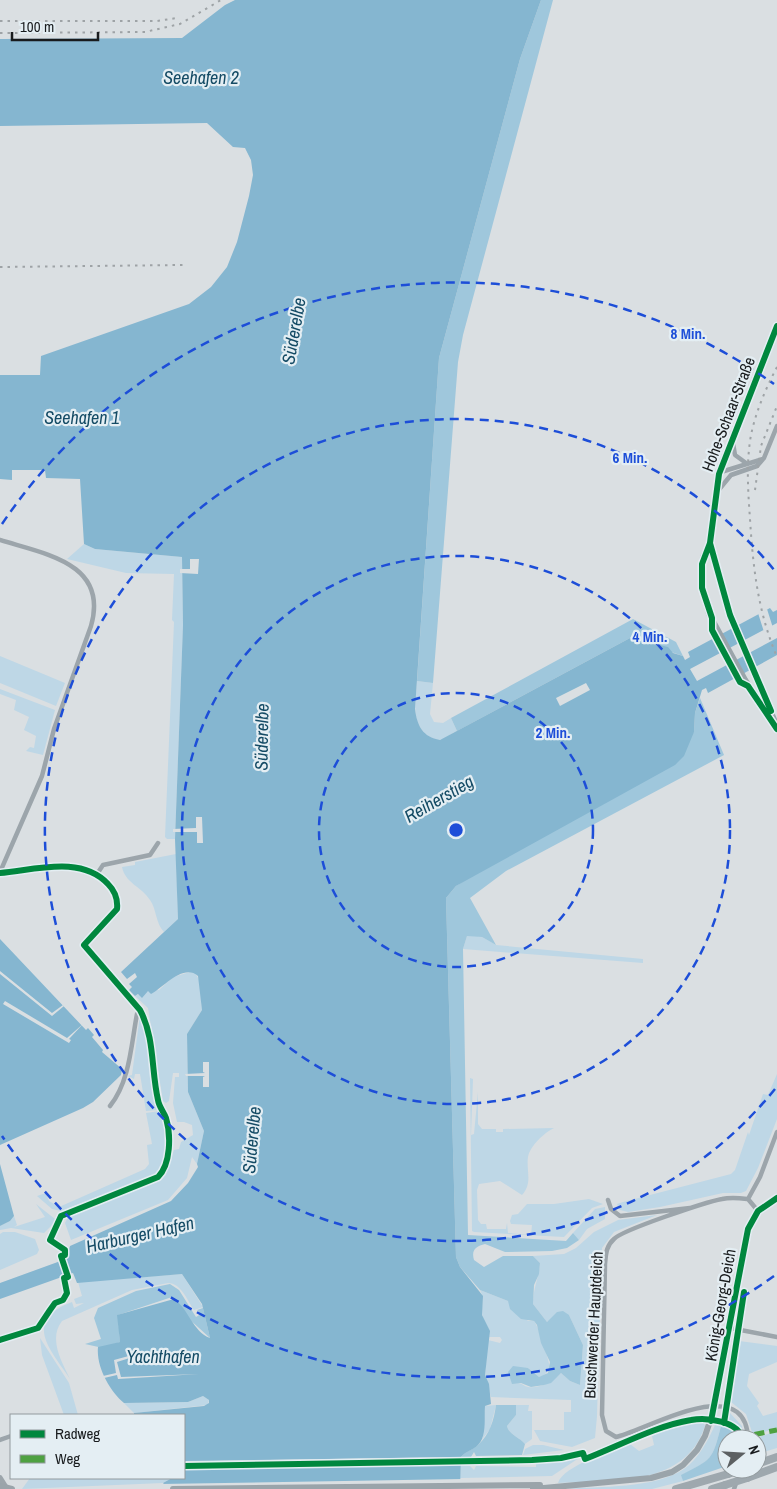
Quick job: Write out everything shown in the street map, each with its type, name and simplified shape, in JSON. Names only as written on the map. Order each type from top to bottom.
[{"type":"highway","points":[[712,1489],[777,1467]]},
{"type":"highway","points":[[676,1489],[717,1477]]},
{"type":"main road","name":"Hohe-Schaar-Straße","points":[[777,326],[733,434],[719,474],[710,543],[703,557],[702,588],[708,610],[717,629],[745,680],[777,727]]},
{"type":"main road","name":"Hohe-Schaar-Straße","points":[[710,543],[715,558],[719,583],[732,620],[777,727]]},
{"type":"main road","points":[[758,1211],[777,1198]]},
{"type":"main road","name":"König-Georg-Deich","points":[[173,1489],[530,1487],[640,1480],[672,1472],[683,1465],[701,1444],[715,1406],[748,1229],[758,1211]]},
{"type":"main road","points":[[3,1486],[12,1489]]},
{"type":"street","points":[[715,496],[735,472],[752,468],[764,458],[777,426]]},
{"type":"street","points":[[733,434],[734,453],[746,463]]},
{"type":"street","points":[[719,474],[727,468],[764,458]]},
{"type":"street","points":[[723,461],[727,468],[735,472]]},
{"type":"street","points":[[0,540],[67,562],[78,569],[89,583],[94,600],[94,618],[54,729],[39,784],[0,872],[72,866],[85,868],[97,874],[113,890],[118,907],[84,945],[140,1010],[150,1039],[158,1101],[167,1120],[169,1146],[164,1167],[154,1179],[65,1213],[61,1216],[50,1240]]},
{"type":"street","points":[[97,874],[103,866],[150,855],[158,843]]},
{"type":"street","points":[[110,1106],[118,1096],[124,1079],[137,1014],[140,1010]]},
{"type":"street","points":[[758,1211],[748,1199],[760,1177],[777,1132]]},
{"type":"street","name":"Buschwerder Hauptdeich","points":[[715,1406],[680,1413],[620,1436],[609,1435],[604,1427],[602,1416],[607,1248],[612,1240],[621,1234],[692,1208],[724,1198],[748,1199]]},
{"type":"street","points":[[608,1200],[611,1209],[620,1216],[686,1207],[692,1208]]},
{"type":"street","points":[[0,1340],[38,1328]]},
{"type":"street","points":[[730,1328],[777,1337]]},
{"type":"street","points":[[715,1406],[727,1407],[739,1414],[746,1429]]},
{"type":"street","points":[[0,1478],[3,1486]]},
{"type":"shaded area","points":[[541,0],[553,0],[463,335],[458,362],[433,683],[417,681],[439,358],[520,59]]},
{"type":"shaded area","points":[[84,544],[95,549],[182,557],[183,625],[175,839],[167,839],[165,837],[174,622],[172,620],[174,574],[126,573],[67,559]]},
{"type":"shaded area","points":[[633,619],[676,642],[683,656],[630,638],[457,731],[451,718]]},
{"type":"shaded area","points":[[0,656],[65,683],[56,706],[0,683]]},
{"type":"shaded area","points":[[417,681],[433,683],[430,714],[434,722],[443,723],[451,718],[457,731],[439,740],[428,736],[422,730],[415,711]]},
{"type":"shaded area","points":[[0,689],[55,710],[43,755],[26,751],[30,747],[34,748],[36,736],[24,730],[29,717],[14,710],[16,700],[0,694]]},
{"type":"shaded area","points":[[700,698],[724,755],[506,871],[470,898],[496,945],[482,937],[467,936],[463,949],[468,1235],[566,1241],[573,1233],[579,1240],[567,1248],[552,1251],[505,1252],[485,1244],[477,1247],[474,1251],[474,1260],[484,1267],[503,1256],[533,1256],[540,1263],[539,1274],[534,1285],[533,1304],[547,1322],[557,1312],[563,1311],[569,1315],[583,1345],[580,1385],[570,1381],[561,1373],[551,1383],[544,1385],[531,1387],[521,1383],[512,1384],[508,1372],[513,1366],[528,1368],[539,1377],[548,1373],[550,1362],[534,1321],[521,1319],[510,1309],[508,1301],[480,1290],[460,1267],[456,1257],[446,898],[456,886],[694,732],[695,713]]},
{"type":"shaded area","points":[[176,854],[178,919],[164,932],[150,900],[130,881],[122,867],[135,865],[135,862]]},
{"type":"shaded area","points":[[467,936],[482,937],[496,945],[643,959],[643,963],[463,949]]},
{"type":"shaded area","points":[[190,972],[195,973],[200,981],[202,1010],[187,1034],[188,1092],[204,1131],[197,1164],[192,1157],[187,1178],[168,1200],[71,1240],[65,1223],[69,1215],[160,1180],[166,1173],[174,1150],[179,1149],[181,1142],[193,1135],[192,1125],[177,1122],[173,1103],[175,1077],[179,1077],[179,1073],[173,1073],[169,1101],[166,1103],[163,1101],[148,1008],[135,996],[148,991],[159,990],[173,977]]},
{"type":"shaded area","points":[[140,1015],[147,1039],[158,1110],[146,1111],[140,1074],[135,1074],[134,1079],[128,1076],[132,1075]]},
{"type":"shaded area","points":[[777,1074],[777,1119],[758,1168],[746,1191],[741,1193],[723,1193],[628,1212],[620,1210],[617,1204],[731,1174],[735,1170],[748,1132],[749,1135],[763,1094],[768,1095]]},
{"type":"shaded area","points":[[470,1078],[473,1079],[471,1135],[474,1134],[478,1092],[478,1124],[482,1129],[496,1129],[496,1132],[503,1132],[503,1129],[554,1128],[538,1140],[529,1153],[528,1181],[522,1195],[500,1181],[479,1184],[477,1190],[478,1220],[481,1224],[486,1224],[487,1229],[506,1229],[507,1223],[508,1233],[531,1235],[532,1225],[511,1224],[510,1221],[512,1215],[518,1214],[527,1204],[554,1204],[589,1199],[603,1204],[592,1208],[564,1237],[474,1232],[472,1231]]},
{"type":"shaded area","points":[[160,1111],[166,1125],[167,1143],[164,1160],[157,1174],[61,1211],[52,1209],[37,1196],[46,1193],[49,1201],[59,1207],[145,1169],[149,1164],[147,1145],[152,1144],[146,1113]]},
{"type":"shaded area","points":[[36,1204],[55,1219],[54,1223],[44,1233],[11,1228],[0,1230],[0,1226],[10,1221],[14,1216],[17,1225],[14,1227],[45,1217]]},
{"type":"shaded area","points":[[605,1207],[605,1219],[587,1229],[579,1240],[573,1233],[595,1209]]},
{"type":"shaded area","points":[[657,1215],[614,1232],[602,1248],[595,1438],[572,1447],[540,1441],[534,1430],[564,1430],[564,1412],[571,1412],[571,1400],[491,1397],[485,1375],[488,1340],[500,1343],[502,1340],[500,1337],[489,1337],[489,1330],[482,1314],[483,1299],[480,1290],[508,1301],[528,1321],[534,1321],[538,1329],[550,1369],[543,1376],[539,1377],[528,1368],[517,1383],[528,1387],[542,1386],[561,1373],[570,1381],[580,1385],[583,1345],[569,1315],[554,1318],[547,1322],[533,1304],[540,1263],[533,1256],[564,1254],[576,1248],[594,1232],[618,1220]]},
{"type":"shaded area","points":[[3,1232],[15,1232],[35,1239],[39,1250],[37,1254],[0,1270],[0,1234]]},
{"type":"shaded area","points":[[182,1274],[203,1307],[194,1310],[180,1289],[168,1283],[132,1290],[62,1321],[56,1335],[56,1343],[60,1358],[70,1379],[49,1346],[44,1327],[48,1318],[57,1310],[72,1302],[74,1308],[84,1303],[76,1304],[74,1299],[82,1296],[78,1282]]},
{"type":"shaded area","points":[[170,1284],[179,1290],[196,1317],[201,1314],[197,1310],[203,1308],[210,1338],[188,1318],[183,1317],[172,1297],[118,1315],[120,1342],[103,1348],[85,1344],[101,1339],[94,1318],[98,1308],[136,1291]]},
{"type":"shaded area","points":[[40,1338],[69,1383],[78,1414],[64,1414],[42,1355]]},
{"type":"shaded area","points":[[739,1341],[777,1346],[777,1362],[749,1374],[747,1386],[759,1403],[757,1406],[763,1416],[777,1412],[777,1428],[767,1431],[767,1429],[751,1429],[746,1414],[731,1402]]},
{"type":"shaded area","points":[[203,1396],[209,1400],[208,1405],[134,1413],[124,1403],[188,1402]]},
{"type":"shaded area","points":[[496,1405],[490,1429],[478,1445],[483,1437],[485,1406]]},
{"type":"shaded area","points":[[496,1405],[516,1405],[516,1415],[507,1426],[512,1434],[525,1444],[522,1455],[476,1456],[474,1452],[471,1457],[461,1457],[478,1445],[486,1436],[493,1421]]},
{"type":"shaded area","points":[[516,1405],[529,1405],[528,1411],[532,1411],[532,1439],[525,1444],[512,1434],[507,1426],[516,1415]]},
{"type":"shaded area","points":[[730,1413],[742,1429],[731,1429],[728,1427]]},
{"type":"shaded area","points":[[700,1421],[705,1426],[695,1446],[681,1461],[663,1470],[644,1477],[622,1480],[558,1483],[569,1471],[590,1459],[630,1444],[639,1451],[654,1445],[652,1436],[668,1429]]},
{"type":"shaded area","points":[[715,1425],[721,1426],[720,1429],[717,1429],[717,1439],[713,1453],[705,1462],[682,1475],[683,1481],[652,1489],[565,1489],[626,1485],[658,1480],[684,1469],[694,1460],[706,1443]]},
{"type":"shaded area","points":[[721,1426],[734,1429],[720,1429]]},
{"type":"shaded area","points":[[777,1431],[777,1448],[767,1451],[767,1434]]},
{"type":"shaded area","points":[[717,1439],[717,1469],[683,1481],[681,1475],[705,1462],[713,1453]]},
{"type":"shaded area","points":[[533,1445],[543,1445],[564,1450],[523,1455],[525,1449]]},
{"type":"shaded area","points":[[579,1458],[552,1476],[460,1478],[461,1466],[470,1466],[474,1470],[476,1466],[536,1467],[536,1464]]},
{"type":"shaded area","points":[[29,1479],[170,1479],[163,1483],[22,1489]]},
{"type":"water","points":[[235,0],[541,0],[520,59],[439,358],[415,709],[417,721],[422,730],[434,739],[440,740],[630,638],[668,647],[673,653],[683,656],[685,660],[690,657],[688,652],[770,608],[773,612],[777,610],[777,623],[690,669],[697,681],[777,638],[777,655],[708,693],[706,688],[702,690],[695,713],[694,732],[684,756],[675,765],[456,886],[446,898],[456,1257],[460,1267],[483,1296],[482,1315],[490,1331],[485,1375],[489,1384],[491,1404],[485,1406],[484,1432],[481,1441],[476,1447],[461,1457],[460,1489],[168,1489],[163,1483],[170,1479],[185,1479],[185,1414],[134,1413],[204,1406],[209,1403],[209,1400],[203,1396],[188,1402],[124,1403],[105,1378],[99,1362],[98,1347],[120,1342],[117,1315],[174,1299],[183,1308],[199,1331],[210,1338],[202,1304],[182,1274],[77,1283],[73,1273],[0,1299],[0,1283],[66,1259],[70,1246],[171,1201],[188,1183],[198,1167],[204,1131],[188,1092],[187,1034],[202,1010],[198,976],[186,972],[180,974],[151,994],[148,991],[142,998],[138,994],[135,996],[129,990],[132,987],[129,984],[137,977],[135,973],[127,979],[121,972],[178,919],[175,839],[183,625],[182,557],[95,549],[84,544],[80,479],[46,478],[45,470],[12,470],[12,480],[0,479],[0,375],[40,375],[41,356],[189,304],[211,287],[227,267],[237,242],[253,175],[251,160],[245,148],[233,147],[207,123],[0,126],[0,39],[182,38],[225,5]]},
{"type":"water","points":[[0,939],[86,1030],[88,1028],[94,1035],[92,1037],[103,1050],[102,1052],[122,1069],[121,1075],[93,1102],[0,1145]]},
{"type":"water","points":[[0,1164],[14,1216],[10,1221],[0,1226]]},
{"type":"pier","points":[[190,559],[199,559],[198,574],[180,573],[180,569],[190,569]]},
{"type":"pier","points":[[767,609],[773,628],[764,632],[758,613]]},
{"type":"pier","points":[[586,683],[590,690],[560,706],[556,698]]},
{"type":"pier","points":[[196,817],[202,817],[203,843],[197,843],[197,832],[173,832],[173,829],[196,828]]},
{"type":"pier","points":[[0,971],[52,1013],[64,1006],[52,1016],[0,974]]},
{"type":"pier","points":[[5,1001],[67,1038],[83,1024],[69,1039],[71,1040],[69,1043],[3,1004]]},
{"type":"pier","points":[[203,1062],[209,1062],[209,1087],[203,1087],[203,1077],[205,1076],[186,1076],[185,1074],[205,1073],[203,1072]]},
{"type":"pier","points":[[136,1354],[136,1356],[117,1362],[121,1377],[199,1374],[118,1379],[117,1375],[104,1378],[103,1376],[116,1373],[114,1360]]},
{"type":"pier","points":[[464,1457],[464,1465],[185,1469],[185,1461]]},
{"type":"pier","points":[[463,1479],[462,1489],[165,1489],[160,1484]]},
{"type":"railway","points":[[0,33],[145,32],[180,24],[221,0]]},
{"type":"railway","points":[[0,21],[157,21],[177,18]]},
{"type":"railway","points":[[0,267],[183,265]]},
{"type":"railway","points":[[777,367],[753,426],[748,456],[751,537],[755,572],[765,623],[777,657]]},
{"type":"railway","points":[[755,490],[761,446],[777,406]]},
{"type":"marked path","points":[[767,1432],[777,1430]]},
{"type":"cycle path","points":[[777,326],[719,474],[710,543],[702,564],[702,588],[712,618],[712,630],[740,682],[748,686],[777,729]]},
{"type":"cycle path","points":[[710,543],[730,615],[771,711]]},
{"type":"cycle path","points":[[0,873],[57,866],[71,867],[97,875],[113,889],[116,895],[117,909],[84,945],[140,1010],[145,1021],[159,1105],[166,1118],[169,1133],[168,1157],[158,1177],[61,1216],[50,1240],[65,1250],[65,1255],[61,1256],[68,1277],[64,1278],[67,1293],[63,1300],[55,1303],[38,1328],[0,1340]]},
{"type":"cycle path","points":[[711,1421],[748,1229],[758,1211],[777,1198]]},
{"type":"cycle path","points":[[724,1423],[744,1292]]},
{"type":"cycle path","points":[[185,1466],[532,1460],[561,1458],[583,1453],[585,1459],[664,1427],[691,1420],[713,1420],[728,1424],[736,1429]]},
{"type":"water label","name":"Seehafen 2","points":[[201,78]]},
{"type":"water label","name":"Süderelbe","points":[[294,331]]},
{"type":"water label","name":"Seehafen 1","points":[[82,418]]},
{"type":"water label","name":"Süderelbe","points":[[262,737]]},
{"type":"water label","name":"Reiherstieg","points":[[439,799]]},
{"type":"water label","name":"Süderelbe","points":[[252,1140]]},
{"type":"water label","name":"Harburger Hafen","points":[[140,1235]]},
{"type":"water label","name":"Yachthafen","points":[[163,1357]]}]
